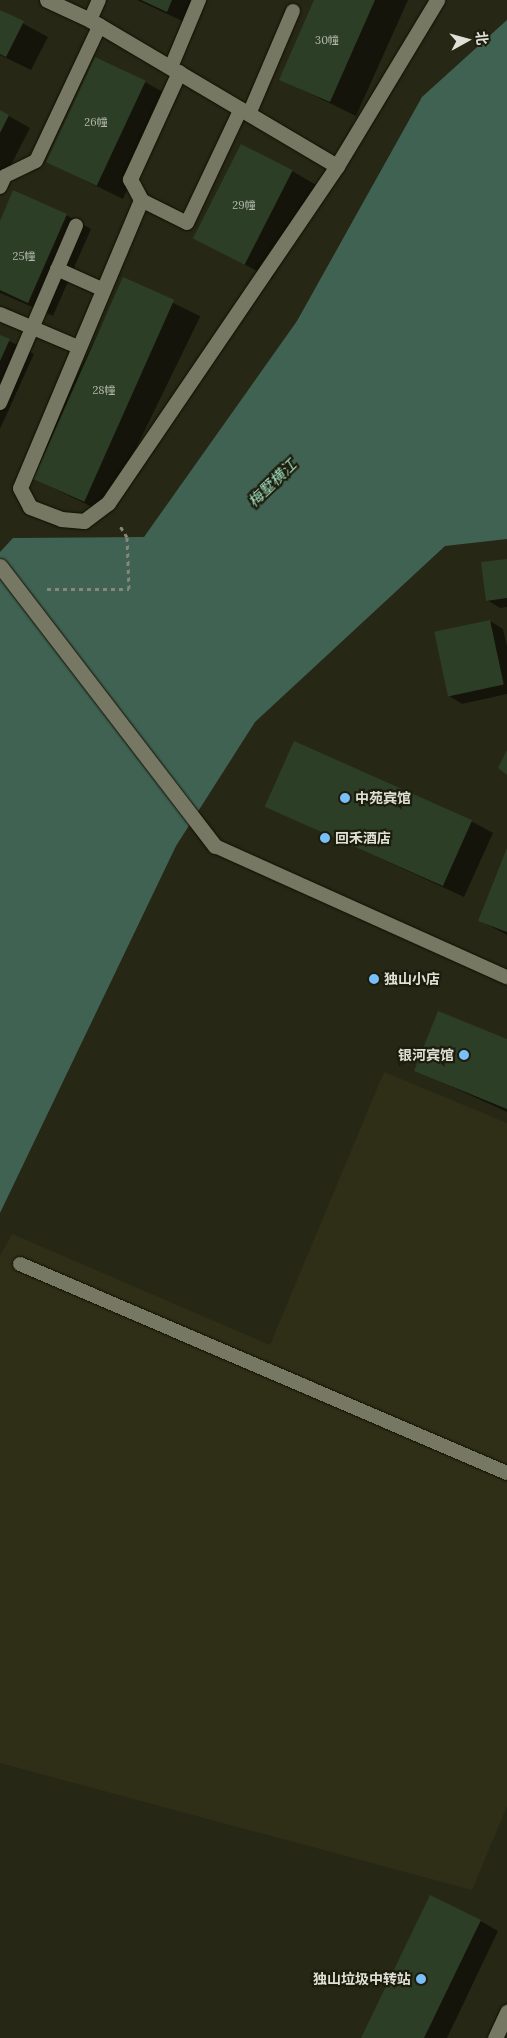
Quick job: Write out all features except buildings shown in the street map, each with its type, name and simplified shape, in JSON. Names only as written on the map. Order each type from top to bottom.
[{"type":"street","points":[[47,0],[95,22],[337,166]]},
{"type":"street","points":[[175,70],[130,179],[141,200],[20,488],[30,507],[61,519],[84,521],[108,504],[337,166],[437,0]]},
{"type":"street","points":[[0,566],[215,846]]},
{"type":"street","points":[[495,2038],[507,2012]]},
{"type":"lane","points":[[0,187],[5,176],[36,161],[95,22],[99,0]]},
{"type":"lane","points":[[175,70],[199,0]]},
{"type":"lane","points":[[141,200],[187,223],[245,111],[293,11]]},
{"type":"lane","points":[[0,403],[34,328],[76,226]]},
{"type":"lane","points":[[58,269],[104,290]]},
{"type":"lane","points":[[0,314],[78,347]]},
{"type":"lane","points":[[215,846],[507,977]]},
{"type":"lane","points":[[20,1264],[507,1473]]},
{"type":"path","points":[[40,589],[129,589],[127,537],[108,504]]},
{"type":"shaded area","points":[[384,1072],[507,1123],[507,1806],[472,1890],[0,1763],[0,1256],[12,1234],[270,1345]]},
{"type":"water","name":"梅墅横江","points":[[507,20],[507,539],[445,546],[255,722],[176,846],[0,1213],[0,552],[13,538],[144,537],[297,321],[422,97]]},
{"type":"place","name":"中苑宾馆","points":[[345,798]]},
{"type":"place","name":"回禾酒店","points":[[325,838]]},
{"type":"place","name":"独山小店","points":[[374,979]]},
{"type":"place","name":"银河宾馆","points":[[464,1055]]},
{"type":"place","name":"独山垃圾中转站","points":[[421,1979]]}]
